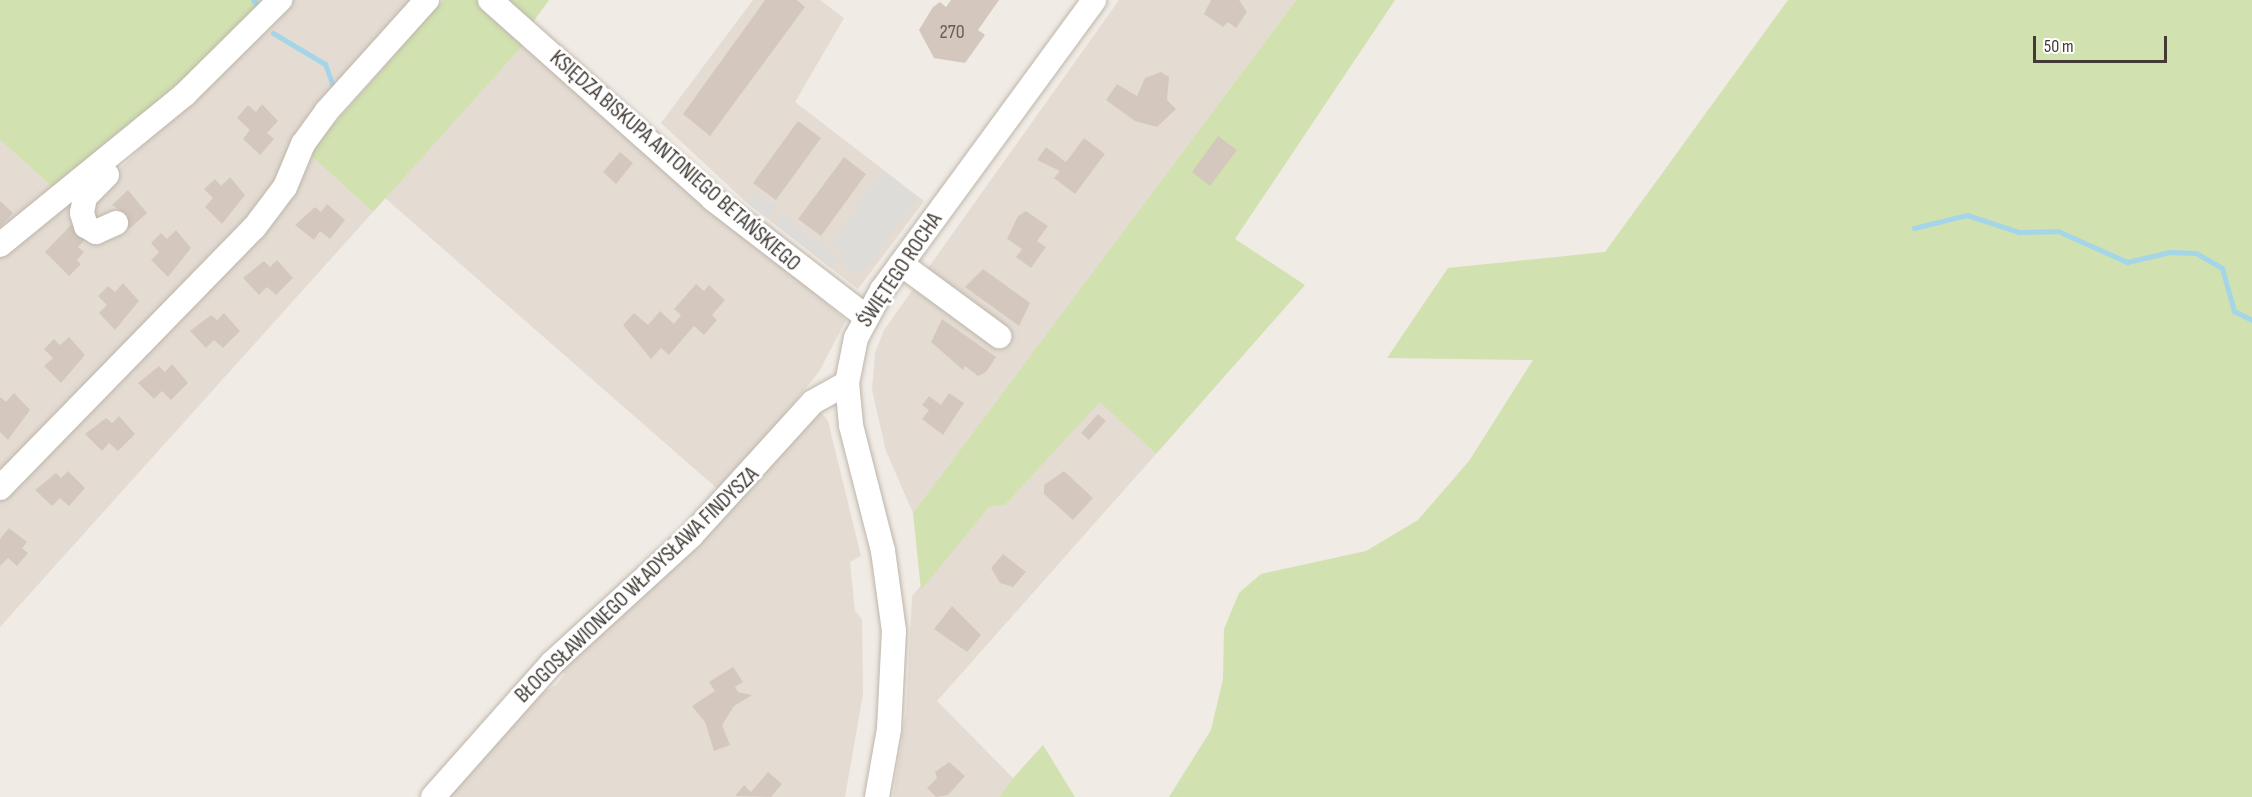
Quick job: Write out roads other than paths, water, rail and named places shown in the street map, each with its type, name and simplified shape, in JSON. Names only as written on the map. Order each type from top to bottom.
[{"type":"street","points":[[0,245],[196,83],[280,0]]},
{"type":"street","points":[[0,488],[254,228],[285,188],[303,144],[326,112],[427,0]]},
{"type":"street","name":"KSIĘDZA BISKUPA ANTONIEGO BETAŃSKIEGO","points":[[490,0],[713,199],[865,316]]},
{"type":"street","name":"ŚWIĘTEGO ROCHA","points":[[877,797],[892,695],[893,611],[851,426],[847,383],[865,316],[1094,0]]},
{"type":"street","points":[[116,223],[96,232],[86,226],[85,197],[165,126],[196,83]]},
{"type":"street","points":[[689,163],[833,277],[842,286],[842,299]]},
{"type":"street","points":[[901,264],[999,336]]},
{"type":"street","name":"BŁOGOSŁAWIONEGO WŁADYSŁAWA FINDYSZA","points":[[433,797],[552,663],[691,537],[813,402],[847,383]]},
{"type":"waterway","points":[[253,0],[259,6]]},
{"type":"waterway","points":[[273,33],[325,64],[333,86]]},
{"type":"waterway","points":[[1914,228],[1967,215],[2019,232],[2058,231],[2127,262],[2170,252],[2196,253],[2222,268],[2234,311],[2252,320]]}]
